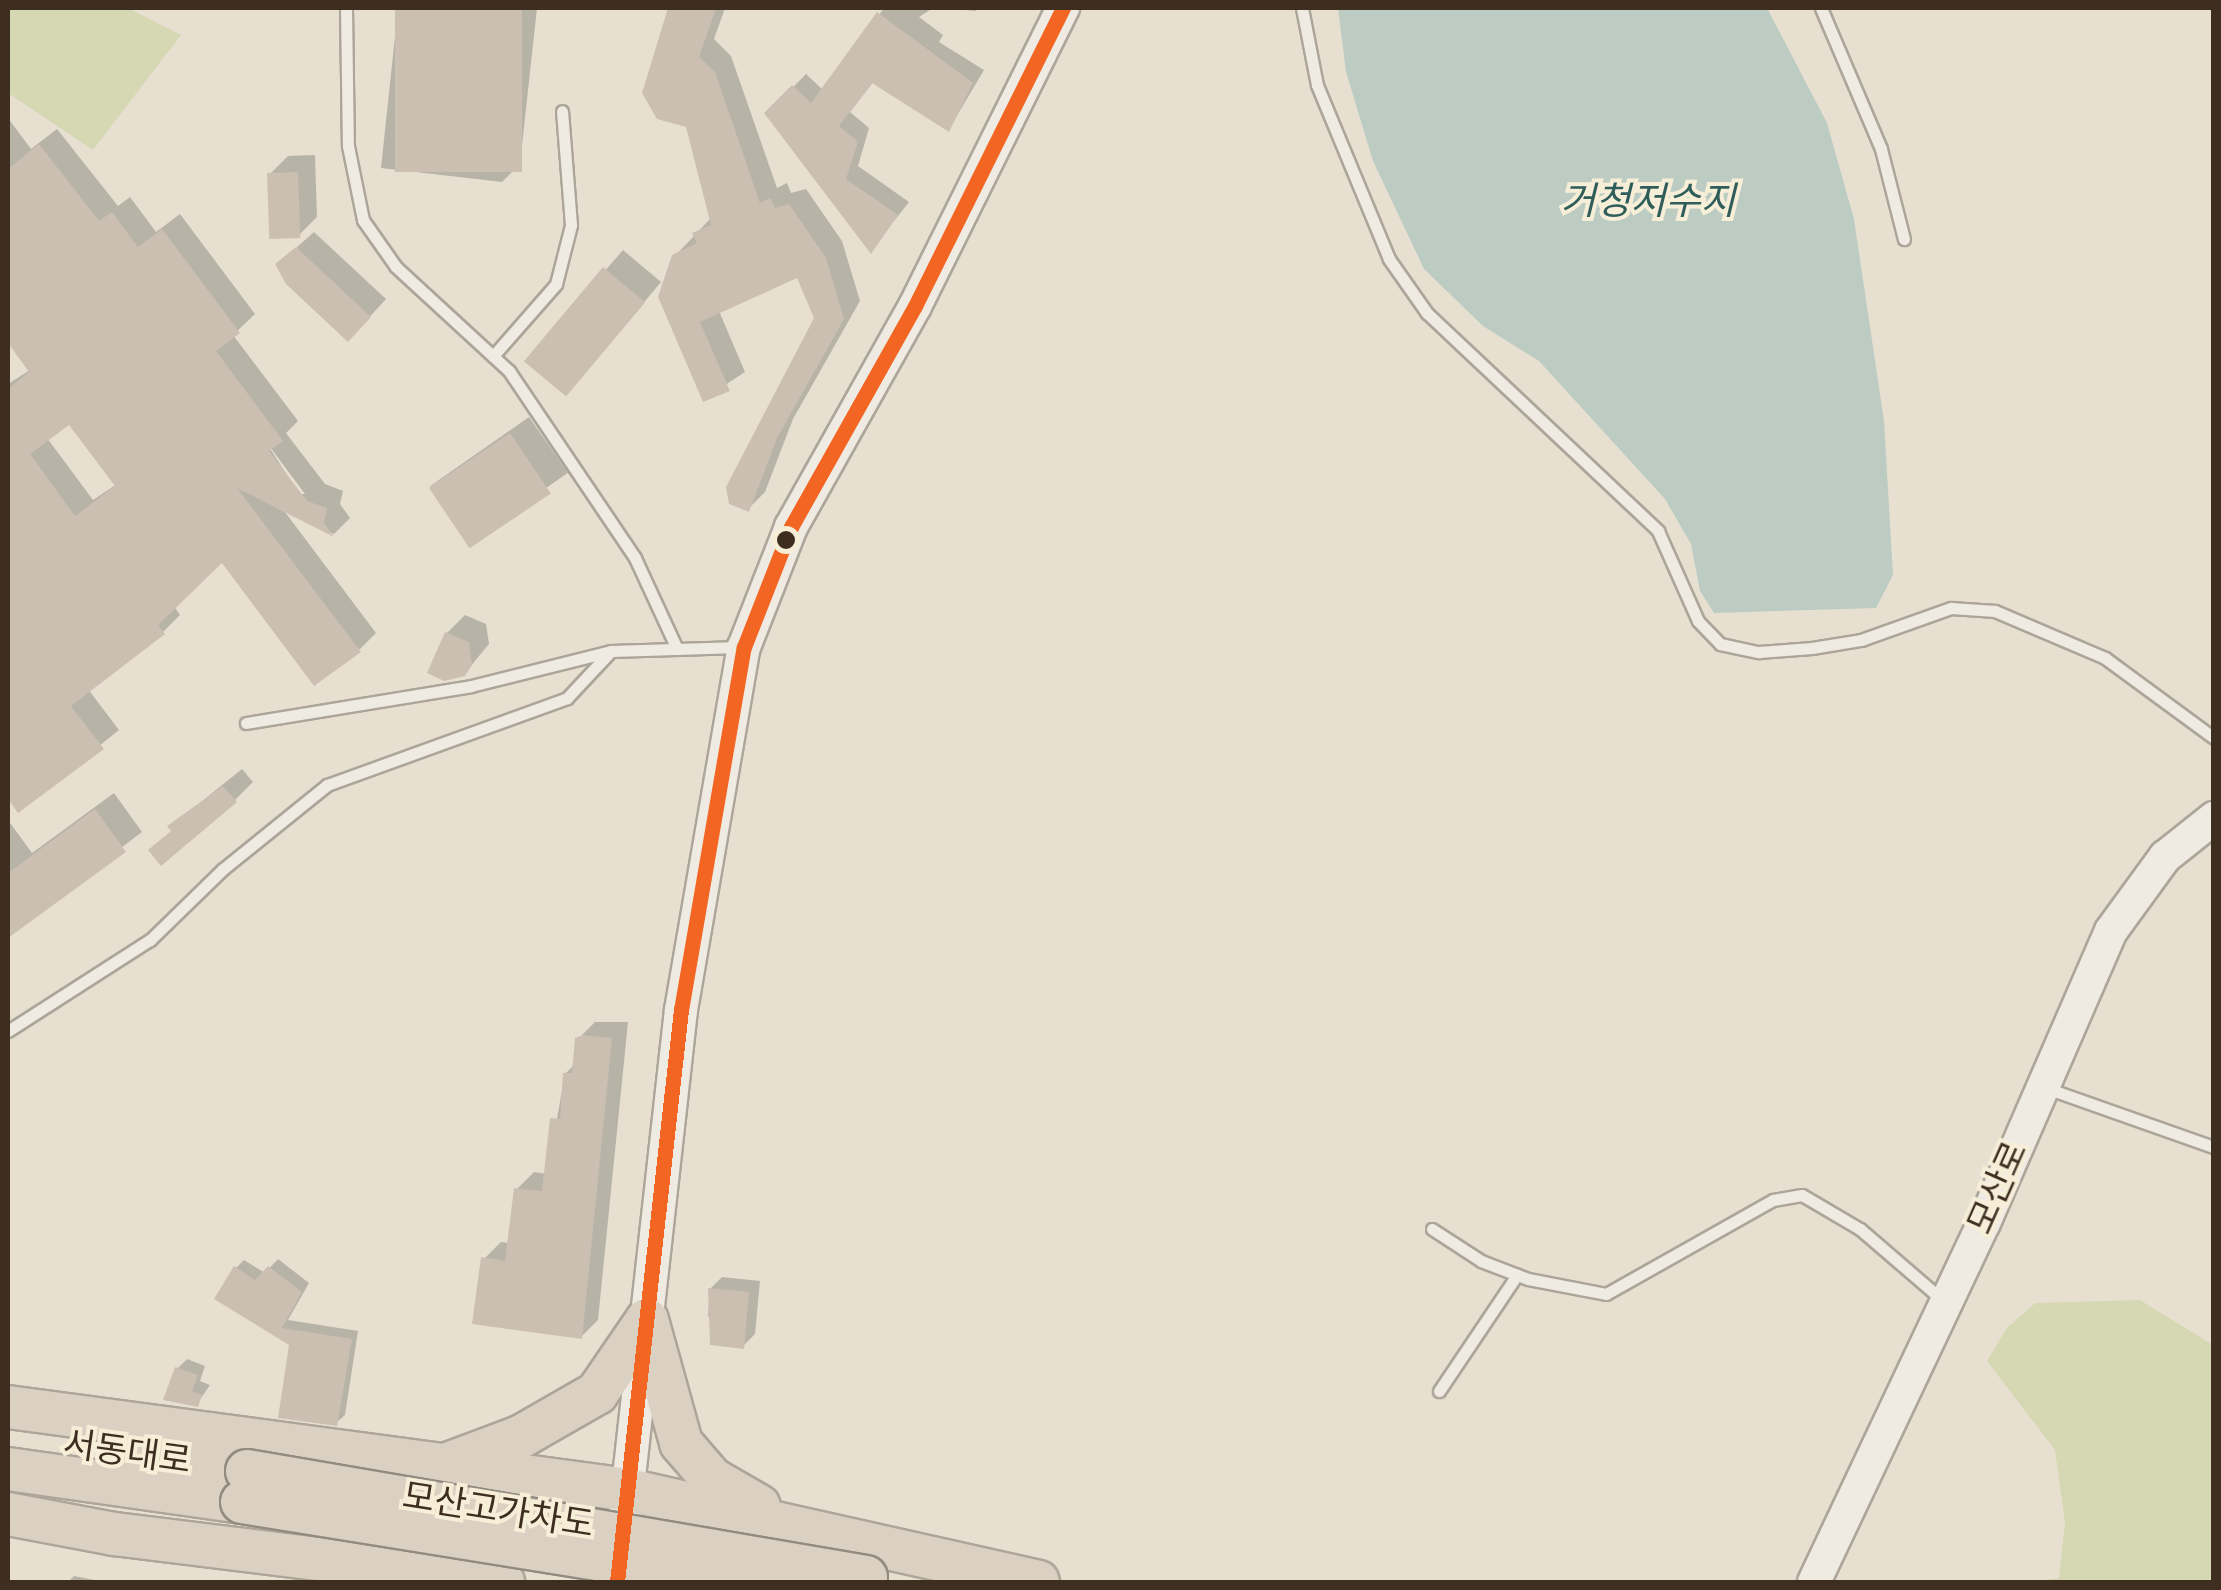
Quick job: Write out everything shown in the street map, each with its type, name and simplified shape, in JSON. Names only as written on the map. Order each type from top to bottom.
[{"type":"highway","points":[[441,1467],[522,1436],[597,1393],[647,1320]]},
{"type":"highway","points":[[647,1320],[681,1443],[712,1479],[781,1520]]},
{"type":"highway","points":[[8,1407],[628,1490],[781,1520],[1038,1582]]},
{"type":"highway","name":"서동대로","points":[[8,1435],[245,1486]]},
{"type":"highway","name":"서동대로","points":[[8,1469],[245,1486]]},
{"type":"highway","name":"모산고가차도","points":[[245,1486],[877,1580]]},
{"type":"highway","name":"모산고가차도","points":[[245,1486],[740,1582]]},
{"type":"highway","points":[[8,1514],[114,1534],[503,1582]]},
{"type":"main road","points":[[617,1582],[681,1010],[744,647],[791,528],[915,306],[1064,8]]},
{"type":"main road","name":"모산로","points":[[1814,1582],[2111,931],[2165,857],[2214,818]]},
{"type":"lane","points":[[346,8],[348,146],[363,220],[396,267],[493,356],[635,558],[677,649]]},
{"type":"lane","points":[[1302,8],[1318,85],[1389,258],[1427,313],[1658,531],[1698,621],[1720,644],[1759,652],[1812,648],[1860,640],[1950,608],[1995,610],[2104,658],[2214,738]]},
{"type":"lane","points":[[1820,8],[1880,149],[1904,239]]},
{"type":"lane","points":[[493,356],[556,284],[571,225],[562,111]]},
{"type":"lane","points":[[246,723],[471,686],[611,651],[744,647]]},
{"type":"lane","points":[[8,1031],[150,940],[223,869],[327,785],[567,698],[611,651]]},
{"type":"lane","points":[[2042,1087],[2214,1147]]},
{"type":"lane","points":[[1432,1229],[1517,1275],[1606,1294],[1773,1200],[1802,1195],[1860,1229],[1945,1302]]},
{"type":"lane","points":[[1438,1391],[1517,1275]]},
{"type":"green space","points":[[8,8],[128,8],[181,35],[93,150],[8,93]]},
{"type":"green space","points":[[2140,1300],[2213,1345],[2213,1582],[2030,1582],[2059,1578],[2065,1523],[2055,1450],[1987,1361],[2007,1328],[2035,1303]]},
{"type":"water","name":"거청저수지","points":[[1338,8],[1767,8],[1827,123],[1854,219],[1884,421],[1893,575],[1876,608],[1714,613],[1700,591],[1691,544],[1665,499],[1539,361],[1483,326],[1424,269],[1373,161],[1346,72]]},
{"type":"building","points":[[395,8],[522,8],[522,172],[395,172]]},
{"type":"building","points":[[668,8],[716,8],[699,57],[715,72],[760,203],[770,198],[775,208],[789,204],[826,258],[844,319],[777,438],[749,512],[729,504],[726,487],[814,318],[797,278],[700,322],[730,391],[703,402],[658,297],[672,255],[697,243],[692,233],[711,225],[686,127],[657,119],[642,93]]},
{"type":"building","points":[[877,12],[973,83],[949,132],[872,83],[839,126],[858,142],[846,179],[898,215],[871,254],[764,113],[792,85],[811,103]]},
{"type":"building","points":[[39,144],[99,221],[112,212],[138,247],[162,229],[240,333],[216,351],[283,441],[269,451],[307,501],[327,508],[324,523],[334,537],[237,488],[361,652],[314,686],[222,563],[158,625],[165,634],[71,706],[104,749],[18,813],[8,799],[8,389],[29,372],[8,343],[8,169]],"holes":[[[69,425],[115,486],[75,516],[30,454]]]},
{"type":"building","points":[[298,172],[300,238],[269,239],[267,173]]},
{"type":"building","points":[[296,247],[371,317],[348,342],[286,284],[275,264]]},
{"type":"building","points":[[603,267],[645,302],[566,397],[524,361]]},
{"type":"building","points":[[510,433],[551,494],[470,548],[429,488]]},
{"type":"building","points":[[445,632],[469,642],[472,665],[465,676],[444,681],[427,673]]},
{"type":"building","points":[[223,786],[237,802],[161,866],[148,850],[171,831],[167,826]]},
{"type":"building","points":[[95,809],[126,852],[8,938],[8,873]]},
{"type":"building","points":[[575,1038],[612,1038],[582,1339],[472,1324],[481,1257],[505,1261],[514,1188],[542,1191],[550,1118],[560,1119],[563,1073],[572,1073]]},
{"type":"building","points":[[234,1266],[255,1280],[268,1266],[302,1292],[282,1328],[352,1339],[337,1426],[278,1418],[289,1345],[214,1299]]},
{"type":"building","points":[[708,1288],[749,1292],[744,1349],[710,1345]]},
{"type":"building","points":[[175,1367],[198,1375],[192,1391],[202,1395],[198,1407],[163,1400]]},
{"type":"transit line","points":[[617,1582],[681,1010],[744,647],[791,527],[915,306],[1063,8]]}]
